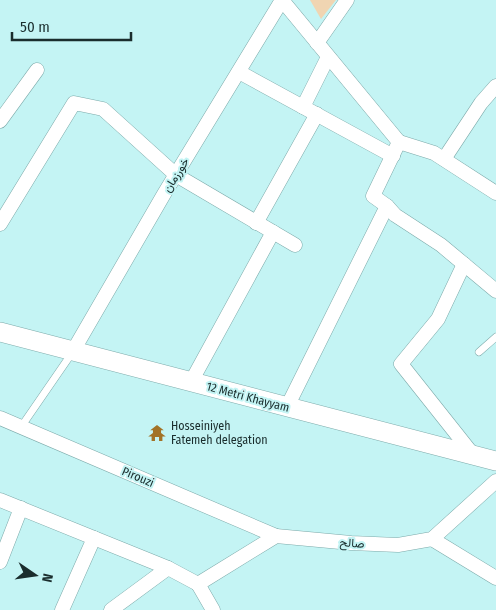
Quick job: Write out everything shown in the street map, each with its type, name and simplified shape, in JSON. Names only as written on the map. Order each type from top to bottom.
[{"type":"street","points":[[282,0],[399,142],[434,153],[496,192]]},
{"type":"street","name":"خورزمان","points":[[73,351],[176,175],[282,0]]},
{"type":"street","points":[[317,43],[347,0]]},
{"type":"street","points":[[302,107],[328,57]]},
{"type":"street","points":[[0,121],[38,70]]},
{"type":"street","points":[[239,72],[393,156]]},
{"type":"street","points":[[444,159],[481,104],[496,86]]},
{"type":"street","points":[[0,224],[74,103],[103,108],[176,175],[295,245]]},
{"type":"street","points":[[256,223],[317,114]]},
{"type":"street","points":[[399,142],[373,196],[387,206],[395,215],[441,245],[496,291]]},
{"type":"street","points":[[287,407],[387,206]]},
{"type":"street","points":[[192,382],[273,232]]},
{"type":"street","points":[[464,264],[438,319],[401,364],[474,456]]},
{"type":"street","name":"12 Metri Khayyam","points":[[0,332],[496,461]]},
{"type":"street","name":"Pirouzi","points":[[0,418],[276,536]]},
{"type":"street","points":[[496,481],[432,539],[496,578]]},
{"type":"street","points":[[0,500],[168,568],[198,584],[214,610]]},
{"type":"street","points":[[0,562],[21,508]]},
{"type":"street","points":[[198,584],[276,536]]},
{"type":"street","name":"صالح","points":[[276,536],[351,544],[398,545],[432,539]]},
{"type":"street","points":[[62,610],[94,538]]},
{"type":"street","points":[[117,608],[168,568]]},
{"type":"lane","points":[[479,352],[496,337]]},
{"type":"lane","points":[[21,427],[73,351]]},
{"type":"shaded area","points":[[310,0],[336,0],[321,19]]},
{"type":"place","name":"Hosseiniyeh Fatemeh delegation","points":[[157,433]]}]
